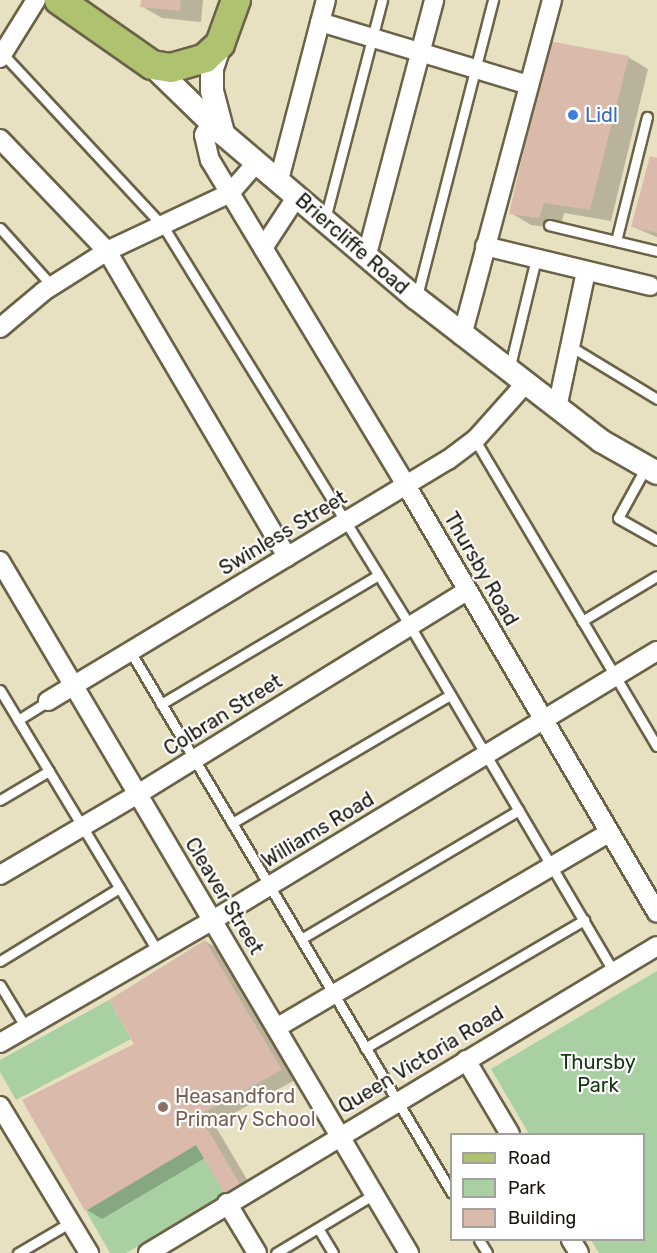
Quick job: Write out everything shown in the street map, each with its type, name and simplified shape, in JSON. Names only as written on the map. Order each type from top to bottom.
[{"type":"main road","name":"Briercliffe Road","points":[[59,0],[152,65]]},
{"type":"main road","points":[[152,65],[171,68],[188,65],[205,58],[220,44],[236,0]]},
{"type":"street","points":[[1,54],[36,0]]},
{"type":"street","points":[[279,180],[326,0]]},
{"type":"street","points":[[366,258],[434,0]]},
{"type":"street","points":[[462,336],[552,0]]},
{"type":"street","points":[[320,22],[529,85]]},
{"type":"street","points":[[217,129],[212,91],[212,68],[220,44]]},
{"type":"street","name":"Briercliffe Road","points":[[152,65],[217,129],[279,180],[366,258],[462,336],[601,441],[652,470]]},
{"type":"street","name":"Thursby Road","points":[[217,129],[204,135],[210,160],[406,484],[657,913]]},
{"type":"street","points":[[0,139],[107,251],[287,556]]},
{"type":"street","points":[[0,328],[52,286],[107,251],[230,193],[257,162]]},
{"type":"street","points":[[263,248],[297,196]]},
{"type":"street","points":[[485,246],[650,286]]},
{"type":"street","points":[[557,408],[586,272]]},
{"type":"street","name":"Swinless Street","points":[[48,701],[345,522],[476,440],[517,377]]},
{"type":"street","name":"Cleaver Street","points":[[0,561],[409,1253]]},
{"type":"street","name":"Colbran Street","points":[[0,875],[138,794],[467,591]]},
{"type":"street","name":"Williams Road","points":[[0,1043],[213,920],[657,651]]},
{"type":"street","points":[[276,1029],[609,833]]},
{"type":"street","name":"Queen Victoria Road","points":[[148,1253],[227,1203],[657,946]]},
{"type":"street","points":[[466,1060],[509,1133]]},
{"type":"street","points":[[0,1106],[89,1253]]},
{"type":"street","points":[[227,1203],[256,1253]]},
{"type":"lane","points":[[325,222],[382,0]]},
{"type":"lane","points":[[416,298],[493,0]]},
{"type":"lane","points":[[1,54],[163,226],[410,626],[614,972]]},
{"type":"lane","points":[[616,241],[647,117]]},
{"type":"lane","points":[[549,225],[657,251]]},
{"type":"lane","points":[[0,228],[52,286]]},
{"type":"lane","points":[[517,377],[536,258]]},
{"type":"lane","points":[[570,346],[657,399]]},
{"type":"lane","points":[[476,440],[657,746]]},
{"type":"lane","points":[[652,470],[618,518],[657,540]]},
{"type":"lane","points":[[161,704],[378,575]]},
{"type":"lane","points":[[582,621],[657,576]]},
{"type":"lane","points":[[130,651],[450,1190]]},
{"type":"lane","points":[[0,690],[158,952]]},
{"type":"lane","points":[[232,823],[450,695]]},
{"type":"lane","points":[[18,720],[48,701]]},
{"type":"lane","points":[[647,730],[657,724]]},
{"type":"lane","points":[[0,800],[49,771]]},
{"type":"lane","points":[[301,939],[519,810]]},
{"type":"lane","points":[[0,961],[119,888]]},
{"type":"lane","points":[[365,1048],[584,920]]},
{"type":"lane","points":[[0,985],[26,1028]]},
{"type":"lane","points":[[276,1253],[374,1194]]},
{"type":"lane","points":[[18,1253],[70,1222]]},
{"type":"lane","points":[[318,1228],[333,1253]]},
{"type":"green space","name":"Thursby Park","points":[[657,971],[657,1253],[599,1253],[592,1241],[645,1241],[645,1133],[528,1133],[491,1069]]},
{"type":"green space","points":[[109,1000],[131,1039],[16,1100],[0,1072],[0,1060]]},
{"type":"green space","points":[[196,1145],[226,1194],[126,1253],[110,1253],[86,1211]]},
{"type":"building","points":[[141,0],[181,0],[180,11],[140,7]]},
{"type":"building","name":"Lidl","points":[[549,41],[629,56],[590,210],[544,203],[539,218],[509,214]]},
{"type":"building","points":[[650,156],[657,158],[657,233],[631,227]]},
{"type":"building","points":[[205,940],[282,1070],[199,1115],[240,1184],[225,1194],[196,1145],[85,1211],[22,1100],[134,1044],[109,1000]]},
{"type":"place","name":"Lidl","points":[[573,115]]},
{"type":"place","name":"Heasandford Primary School","points":[[163,1107]]}]
